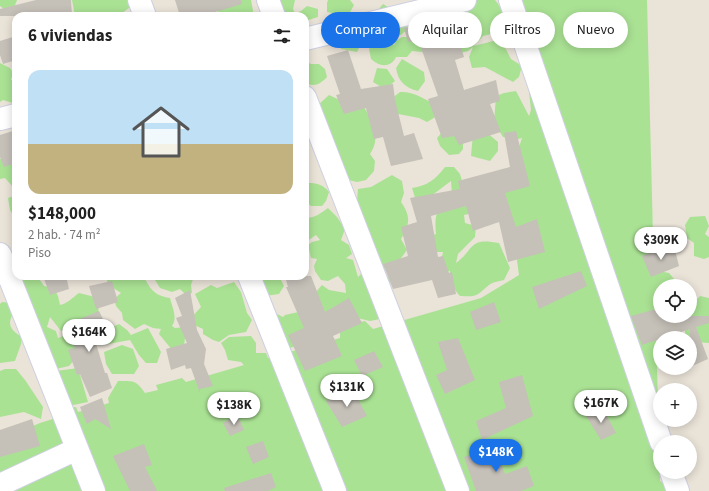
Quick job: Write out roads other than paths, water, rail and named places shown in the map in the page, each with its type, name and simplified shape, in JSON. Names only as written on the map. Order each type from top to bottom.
[{"type":"street","points":[[139,0],[144,12]]},
{"type":"street","points":[[268,0],[272,12]]},
{"type":"street","points":[[309,38],[465,0]]},
{"type":"street","points":[[510,0],[659,435]]},
{"type":"street","points":[[309,107],[458,491]]},
{"type":"street","points":[[0,119],[12,116]]},
{"type":"street","points":[[0,254],[94,491]]},
{"type":"street","points":[[250,280],[335,491]]},
{"type":"street","points":[[0,485],[77,449]]},
{"type":"street","points":[[674,479],[678,491]]}]
